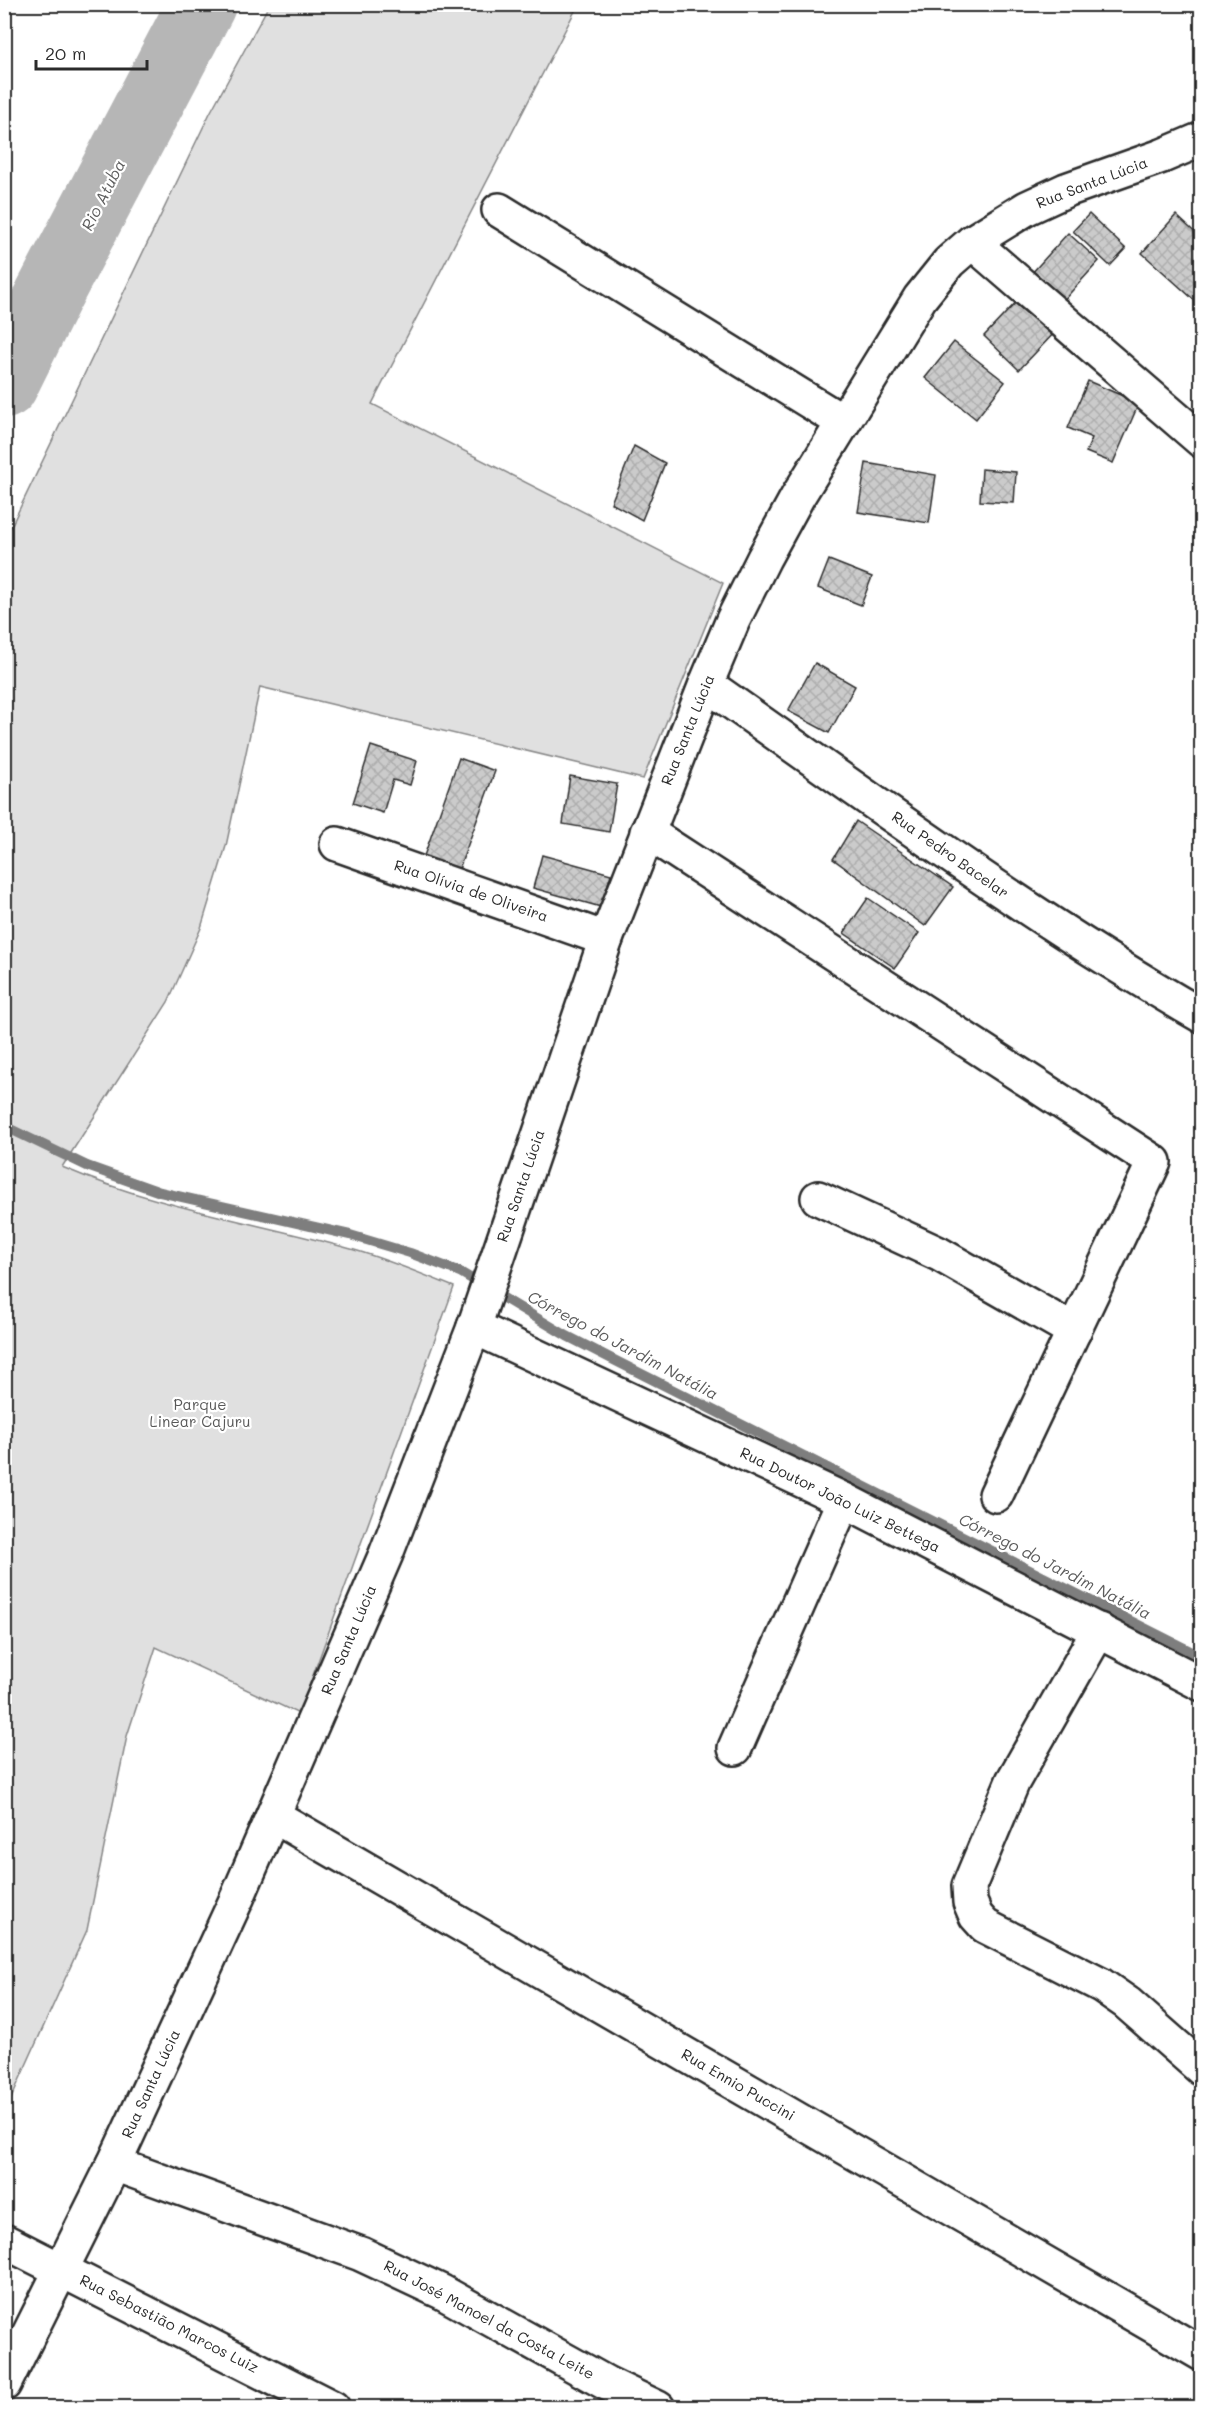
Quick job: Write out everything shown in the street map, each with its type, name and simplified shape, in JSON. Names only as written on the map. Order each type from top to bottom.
[{"type":"street","name":"Rua Santa Lúcia","points":[[4,2384],[114,2164],[274,1816],[390,1544],[474,1327],[606,939],[706,684],[733,620],[764,558],[843,422],[920,298],[949,262],[972,242],[1027,208],[1065,190],[1162,156],[1202,139]]},
{"type":"street","points":[[499,210],[843,422]]},
{"type":"street","points":[[972,242],[1202,441]]},
{"type":"street","name":"Rua Pedro Bacelar","points":[[706,684],[1010,897],[1087,947],[1202,1016]]},
{"type":"street","points":[[648,832],[1154,1162],[996,1495]]},
{"type":"street","name":"Rua Olívia de Oliveira","points":[[337,844],[606,939]]},
{"type":"street","points":[[818,1198],[939,1254],[1074,1331]]},
{"type":"street","name":"Rua Doutor João Luiz Bettega","points":[[474,1327],[844,1500],[1202,1684]]},
{"type":"street","points":[[735,1748],[844,1500]]},
{"type":"street","points":[[1099,1630],[1002,1804],[969,1886],[970,1902],[976,1916],[985,1926],[1101,1985],[1126,2002],[1202,2069]]},
{"type":"street","name":"Rua Ennio Puccini","points":[[274,1816],[1202,2354]]},
{"type":"street","name":"Rua José Manoel da Costa Leite","points":[[114,2164],[362,2254],[442,2292],[606,2383],[658,2408]]},
{"type":"street","name":"Rua Sebastião Marcos Luiz","points":[[4,2241],[333,2408]]},
{"type":"green space","name":"Parque Linear Cajuru","points":[[269,5],[578,5],[372,404],[723,583],[643,779],[260,687],[226,846],[201,928],[168,1002],[62,1167],[133,1193],[364,1253],[454,1287],[299,1714],[156,1647],[127,1736],[87,1930],[5,2112],[5,539],[210,113]]},
{"type":"building","points":[[1089,214],[1126,249],[1110,266],[1073,231]]},
{"type":"building","points":[[1176,215],[1202,239],[1202,307],[1142,253]]},
{"type":"building","points":[[1068,233],[1099,261],[1062,302],[1031,274]]},
{"type":"building","points":[[1022,296],[1057,330],[1019,370],[984,336]]},
{"type":"building","points":[[954,342],[1005,382],[976,419],[925,378]]},
{"type":"building","points":[[1088,381],[1139,403],[1113,463],[1086,452],[1092,438],[1068,428]]},
{"type":"building","points":[[634,446],[665,463],[642,520],[611,503]]},
{"type":"building","points":[[866,463],[936,475],[929,523],[858,512]]},
{"type":"building","points":[[982,469],[1016,472],[1014,503],[980,501]]},
{"type":"building","points":[[829,560],[872,577],[861,605],[818,588]]},
{"type":"building","points":[[815,663],[855,686],[829,733],[788,711]]},
{"type":"building","points":[[371,746],[417,761],[410,785],[393,780],[383,813],[353,803]]},
{"type":"building","points":[[459,758],[495,771],[459,869],[424,856]]},
{"type":"building","points":[[570,776],[617,784],[609,832],[563,824]]},
{"type":"building","points":[[856,821],[953,887],[925,926],[833,859]]},
{"type":"building","points":[[542,855],[611,874],[601,907],[533,888]]},
{"type":"building","points":[[868,898],[919,933],[895,968],[844,933]]},
{"type":"waterway","name":"Rio Atuba","points":[[4,385],[48,296],[202,4]]},
{"type":"waterway","name":"Córrego do Jardim Natália","points":[[4,1126],[87,1166],[160,1192],[350,1235],[410,1253],[460,1272],[567,1336],[1202,1657]]}]
